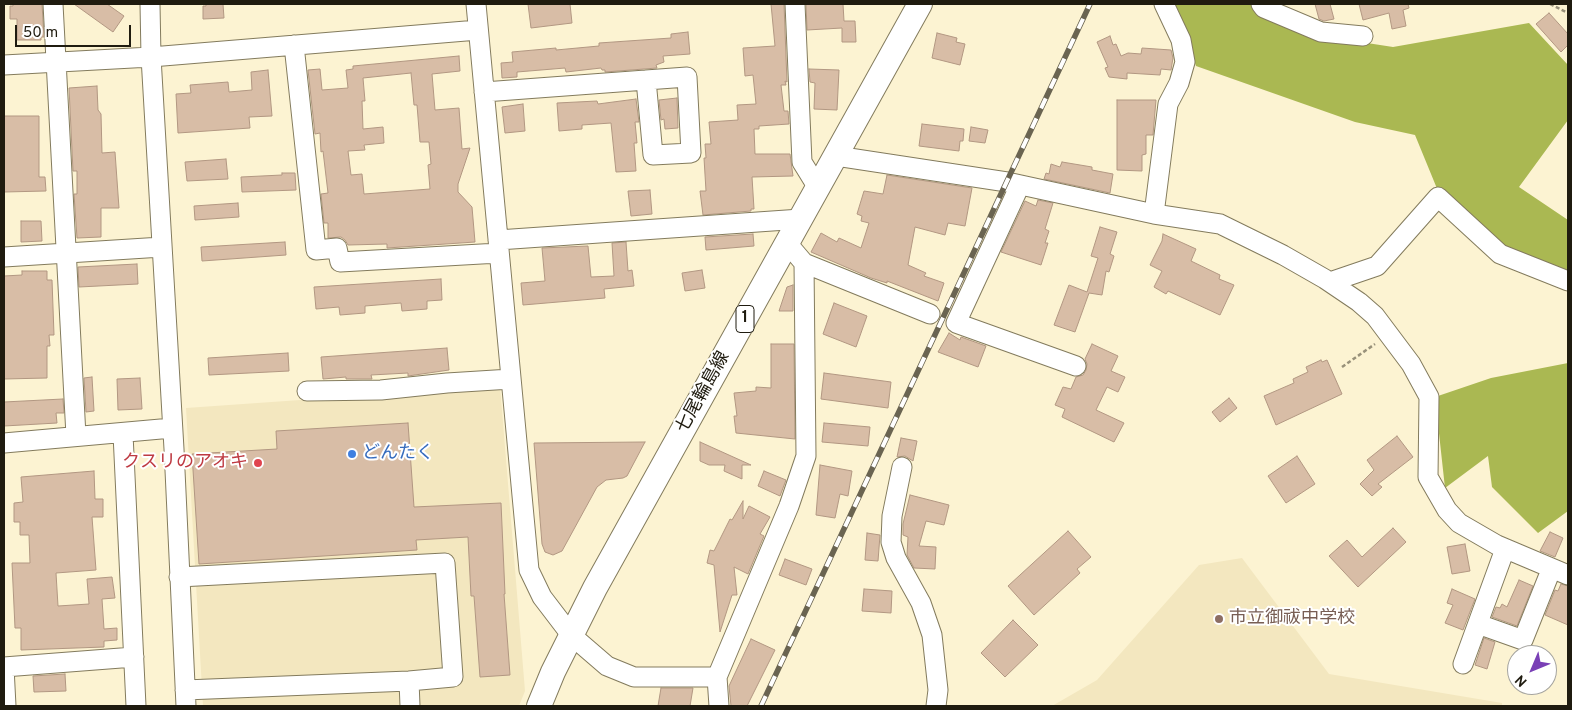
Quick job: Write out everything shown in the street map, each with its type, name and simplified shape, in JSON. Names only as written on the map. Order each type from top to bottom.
[{"type":"main road","name":"七尾輪島線","points":[[538,706],[595,588],[920,4]]},
{"type":"street","points":[[53,4],[76,436]]},
{"type":"street","points":[[150,4],[151,57],[185,698],[453,677],[445,563],[180,577]]},
{"type":"street","points":[[476,4],[529,570],[542,597],[571,635],[607,666],[634,677],[717,677]]},
{"type":"street","points":[[795,4],[802,162],[818,188]]},
{"type":"street","points":[[1154,214],[1168,104],[1180,83],[1185,62],[1182,40],[1164,4]]},
{"type":"street","points":[[1261,4],[1264,8],[1321,32],[1363,36]]},
{"type":"street","points":[[4,65],[151,57],[478,30]]},
{"type":"street","points":[[294,45],[316,250],[337,248],[340,262],[801,218]]},
{"type":"street","points":[[484,92],[646,80]]},
{"type":"street","points":[[836,156],[1020,185],[1154,214],[1220,224],[1283,254],[1359,302],[1376,316],[1410,364],[1429,397],[1428,477],[1448,510],[1459,523],[1505,549],[1560,573],[1523,640],[1478,624]]},
{"type":"street","points":[[1020,185],[956,323],[1076,366]]},
{"type":"street","points":[[1330,282],[1377,266],[1438,197],[1500,254],[1568,281]]},
{"type":"street","points":[[787,243],[804,263],[930,314]]},
{"type":"street","points":[[4,257],[162,247]]},
{"type":"street","points":[[719,706],[717,677],[789,506],[806,456],[804,263]]},
{"type":"street","points":[[307,391],[381,390],[447,382],[511,379]]},
{"type":"street","points":[[4,443],[76,436],[123,434],[172,428]]},
{"type":"street","points":[[123,434],[136,706]]},
{"type":"street","points":[[902,467],[892,516],[890,542],[896,558],[921,603],[932,635],[938,690],[936,706]]},
{"type":"street","points":[[1463,664],[1505,549]]},
{"type":"street","points":[[6,706],[4,667],[134,658]]},
{"type":"street","points":[[409,681],[410,706]]},
{"type":"path","points":[[1550,4],[1568,13]]},
{"type":"path","points":[[1342,367],[1388,334]]},
{"type":"shaded area","points":[[500,386],[525,691],[519,706],[203,706],[186,408]]},
{"type":"shaded area","name":"市立御祓中学校","points":[[1242,558],[1329,674],[1502,703],[1502,706],[1052,706],[1097,680],[1199,565]]},
{"type":"green space","points":[[1171,4],[1255,4],[1354,41],[1393,47],[1529,23],[1568,65],[1568,120],[1519,187],[1568,220],[1568,275],[1496,247],[1438,191],[1415,135],[1355,122],[1196,66],[1177,13]]},
{"type":"green space","points":[[1568,363],[1568,511],[1538,533],[1492,487],[1488,456],[1445,488],[1435,397],[1491,378]]},
{"type":"building","points":[[13,4],[42,4],[44,37],[41,37],[41,40],[17,40],[17,19],[10,19],[10,6],[13,6]]},
{"type":"building","points":[[74,4],[107,4],[124,16],[113,32]]},
{"type":"building","points":[[206,4],[223,4],[224,18],[203,19],[203,6],[206,6]]},
{"type":"building","points":[[528,4],[570,4],[572,23],[531,28]]},
{"type":"building","points":[[771,4],[784,4],[787,82],[785,81],[786,85],[781,85],[784,111],[788,111],[789,124],[759,126],[759,129],[754,129],[755,154],[790,154],[793,176],[752,177],[754,209],[751,209],[751,211],[703,215],[700,191],[706,191],[704,158],[706,158],[705,144],[711,144],[709,122],[738,120],[737,105],[756,104],[753,75],[745,76],[743,48],[775,46]]},
{"type":"building","points":[[806,4],[843,4],[844,21],[855,21],[856,42],[842,42],[842,28],[807,30]]},
{"type":"building","points":[[1315,4],[1330,4],[1334,19],[1324,21],[1319,19]]},
{"type":"building","points":[[1359,4],[1408,4],[1409,8],[1403,10],[1406,26],[1392,29],[1389,13],[1363,20]]},
{"type":"building","points":[[1549,13],[1568,34],[1568,45],[1561,52],[1536,24]]},
{"type":"building","points":[[688,32],[690,54],[663,56],[664,62],[656,65],[657,68],[605,72],[601,68],[566,72],[565,68],[517,72],[517,77],[502,78],[501,63],[513,62],[512,52],[556,48],[556,50],[599,46],[599,43],[671,38],[671,34]]},
{"type":"building","points":[[937,33],[957,38],[956,42],[965,44],[960,65],[932,58]]},
{"type":"building","points":[[1110,36],[1113,45],[1116,44],[1121,56],[1128,53],[1141,54],[1142,48],[1171,50],[1173,58],[1171,70],[1161,69],[1160,75],[1127,73],[1127,79],[1109,77],[1105,68],[1108,67],[1097,42]]},
{"type":"building","points":[[459,56],[460,71],[432,74],[435,110],[459,108],[462,149],[470,148],[458,184],[458,192],[472,207],[475,242],[387,248],[387,244],[348,245],[341,237],[328,238],[328,223],[324,223],[321,194],[328,193],[323,151],[321,152],[320,133],[315,134],[308,70],[320,69],[322,90],[348,88],[346,70],[353,69],[353,66]],"holes":[[[411,73],[414,105],[417,105],[420,142],[429,142],[431,164],[428,165],[430,189],[364,194],[362,174],[351,175],[348,151],[365,150],[364,145],[384,143],[383,127],[363,129],[362,101],[365,101],[363,78]]]},
{"type":"building","points":[[809,69],[839,70],[837,110],[814,109],[815,83],[810,82]]},
{"type":"building","points":[[268,70],[272,116],[249,117],[250,128],[178,133],[176,94],[191,93],[190,85],[228,82],[229,92],[252,90],[251,72]]},
{"type":"building","points":[[97,86],[98,110],[101,114],[102,153],[115,152],[119,208],[101,208],[101,237],[77,238],[74,194],[77,194],[77,171],[73,171],[69,88]]},
{"type":"building","points":[[677,98],[678,128],[665,129],[664,119],[661,120],[659,100]]},
{"type":"building","points":[[636,99],[639,122],[635,122],[637,143],[634,143],[636,171],[616,172],[611,123],[582,125],[582,129],[559,131],[557,103],[597,101],[598,104]]},
{"type":"building","points":[[1117,100],[1156,100],[1153,135],[1146,135],[1146,154],[1142,155],[1142,171],[1117,170]]},
{"type":"building","points":[[523,104],[525,131],[505,133],[502,107]]},
{"type":"building","points":[[4,116],[39,116],[39,177],[45,177],[46,191],[4,192]]},
{"type":"building","points":[[922,124],[964,129],[963,141],[960,141],[959,151],[919,146]]},
{"type":"building","points":[[971,127],[988,130],[985,143],[969,141]]},
{"type":"building","points":[[226,159],[228,179],[187,181],[185,162]]},
{"type":"building","points":[[1062,162],[1092,167],[1092,170],[1113,174],[1110,193],[1044,179],[1046,173],[1049,174],[1051,164],[1060,167]]},
{"type":"building","points":[[282,173],[295,173],[296,190],[242,192],[241,177],[282,175]]},
{"type":"building","points":[[887,175],[972,188],[965,226],[948,223],[945,235],[915,227],[908,265],[926,273],[924,276],[944,283],[938,301],[887,281],[887,283],[871,278],[811,252],[821,233],[837,242],[839,238],[861,248],[869,223],[861,221],[862,216],[857,214],[864,191],[883,194]]},
{"type":"building","points":[[650,190],[652,214],[631,216],[628,191]]},
{"type":"building","points":[[1038,200],[1053,203],[1045,229],[1049,231],[1045,243],[1048,243],[1041,265],[1001,252],[1025,201],[1036,206]]},
{"type":"building","points":[[238,203],[239,217],[195,220],[194,206]]},
{"type":"building","points":[[21,221],[41,221],[42,241],[21,242]]},
{"type":"building","points":[[1100,227],[1117,232],[1110,254],[1114,256],[1109,272],[1106,271],[1102,295],[1089,293],[1075,332],[1054,325],[1069,285],[1087,292],[1098,258],[1091,256]]},
{"type":"building","points":[[753,234],[754,246],[706,250],[705,237]]},
{"type":"building","points":[[1163,234],[1196,249],[1191,261],[1220,275],[1219,279],[1234,285],[1220,315],[1168,291],[1166,294],[1154,287],[1162,271],[1150,265],[1162,241]]},
{"type":"building","points":[[285,242],[286,255],[202,261],[201,247]]},
{"type":"building","points":[[626,242],[628,271],[632,270],[634,286],[604,289],[605,298],[523,305],[521,283],[545,281],[542,248],[588,246],[591,277],[614,276],[612,243]]},
{"type":"building","points":[[137,264],[138,284],[79,287],[78,267]]},
{"type":"building","points":[[702,270],[705,288],[685,291],[682,273]]},
{"type":"building","points":[[22,271],[47,271],[47,280],[52,280],[54,335],[49,335],[50,346],[47,346],[47,378],[4,379],[4,276],[22,275]]},
{"type":"building","points":[[441,279],[442,300],[427,301],[427,309],[402,311],[401,303],[365,306],[365,313],[340,315],[339,307],[316,309],[314,287]]},
{"type":"building","points":[[793,285],[793,311],[779,311],[787,287]]},
{"type":"building","points":[[834,303],[867,316],[856,347],[823,334]]},
{"type":"building","points":[[949,333],[960,340],[961,337],[986,346],[978,367],[938,352]]},
{"type":"building","points":[[771,344],[794,344],[795,439],[736,433],[734,416],[737,416],[734,393],[756,391],[756,387],[771,388]]},
{"type":"building","points":[[1092,344],[1118,356],[1111,371],[1125,377],[1118,392],[1107,387],[1096,410],[1124,423],[1114,442],[1062,417],[1065,409],[1055,405],[1063,387],[1071,389],[1076,377],[1083,375],[1087,364],[1085,359]]},
{"type":"building","points":[[447,348],[449,370],[408,376],[408,373],[371,375],[372,379],[346,379],[346,377],[323,379],[321,357]]},
{"type":"building","points":[[288,353],[289,371],[209,375],[208,358]]},
{"type":"building","points":[[1321,360],[1322,362],[1327,360],[1342,394],[1276,425],[1264,396],[1294,383],[1293,379],[1308,372],[1306,367]]},
{"type":"building","points":[[824,373],[891,382],[888,408],[821,399]]},
{"type":"building","points":[[92,377],[94,411],[86,412],[84,378]]},
{"type":"building","points":[[140,378],[142,409],[118,410],[117,379]]},
{"type":"building","points":[[1229,398],[1237,408],[1220,422],[1212,412]]},
{"type":"building","points":[[63,399],[64,413],[56,413],[57,423],[4,426],[4,402]]},
{"type":"building","points":[[408,423],[414,507],[501,503],[504,594],[510,675],[480,677],[474,596],[471,596],[468,537],[416,540],[417,550],[199,564],[192,454],[277,449],[276,431]]},
{"type":"building","points":[[824,423],[870,427],[868,446],[822,442]]},
{"type":"building","points":[[1397,436],[1413,457],[1378,484],[1382,487],[1372,496],[1360,484],[1374,470],[1367,460]]},
{"type":"building","points":[[901,438],[917,441],[913,461],[905,456],[897,457]]},
{"type":"building","points":[[645,442],[627,476],[606,480],[597,487],[562,551],[553,555],[545,552],[542,544],[534,443]]},
{"type":"building","points":[[700,442],[751,465],[742,465],[742,479],[724,471],[725,465],[709,465],[700,461]]},
{"type":"building","points":[[1297,456],[1315,484],[1286,503],[1268,476]]},
{"type":"building","points":[[820,465],[852,471],[848,496],[840,494],[835,518],[816,515]]},
{"type":"building","points":[[94,471],[95,499],[103,499],[103,517],[92,517],[96,570],[56,573],[58,606],[89,604],[87,579],[112,577],[115,598],[102,599],[104,629],[117,628],[117,640],[104,641],[104,647],[21,650],[21,628],[15,628],[12,563],[30,563],[29,535],[20,535],[20,522],[14,522],[14,503],[23,502],[21,477]]},
{"type":"building","points":[[764,471],[786,480],[780,496],[758,486]]},
{"type":"building","points":[[910,495],[949,505],[944,525],[926,521],[919,546],[936,547],[935,569],[914,568],[907,555],[908,537],[903,535],[903,524]]},
{"type":"building","points":[[743,501],[743,519],[749,506],[770,517],[760,534],[764,536],[748,574],[734,567],[737,595],[732,595],[720,632],[714,565],[707,563],[710,550],[714,551],[730,519],[732,520]]},
{"type":"building","points":[[1393,528],[1406,542],[1358,587],[1329,556],[1347,540],[1362,557]]},
{"type":"building","points":[[1068,531],[1091,557],[1077,569],[1080,573],[1034,615],[1008,586]]},
{"type":"building","points":[[1550,532],[1563,538],[1555,557],[1540,551]]},
{"type":"building","points":[[867,533],[880,535],[878,561],[865,560]]},
{"type":"building","points":[[1465,544],[1470,571],[1452,574],[1447,547]]},
{"type":"building","points":[[785,559],[812,569],[806,585],[779,575]]},
{"type":"building","points":[[1519,580],[1533,586],[1517,626],[1492,617],[1496,607],[1500,608],[1502,604],[1507,607]]},
{"type":"building","points":[[1561,584],[1568,586],[1568,625],[1545,615],[1555,590],[1558,591]]},
{"type":"building","points":[[864,589],[892,591],[891,613],[862,611]]},
{"type":"building","points":[[1452,589],[1475,599],[1463,630],[1445,623],[1453,605],[1447,603]]},
{"type":"building","points":[[1013,620],[1038,645],[1005,677],[981,653]]},
{"type":"building","points":[[1484,638],[1495,642],[1487,669],[1475,665]]},
{"type":"building","points":[[751,639],[775,650],[747,706],[731,706],[729,686]]},
{"type":"building","points":[[65,674],[66,691],[34,692],[33,676]]},
{"type":"building","points":[[661,688],[693,688],[690,706],[658,706]]},
{"type":"railway","points":[[761,706],[1090,4]]},
{"type":"place","name":"どんたく","points":[[352,454]]},
{"type":"place","name":"クスリのアオキ","points":[[258,463]]},
{"type":"place","name":"市立御祓中学校","points":[[1219,619]]}]
